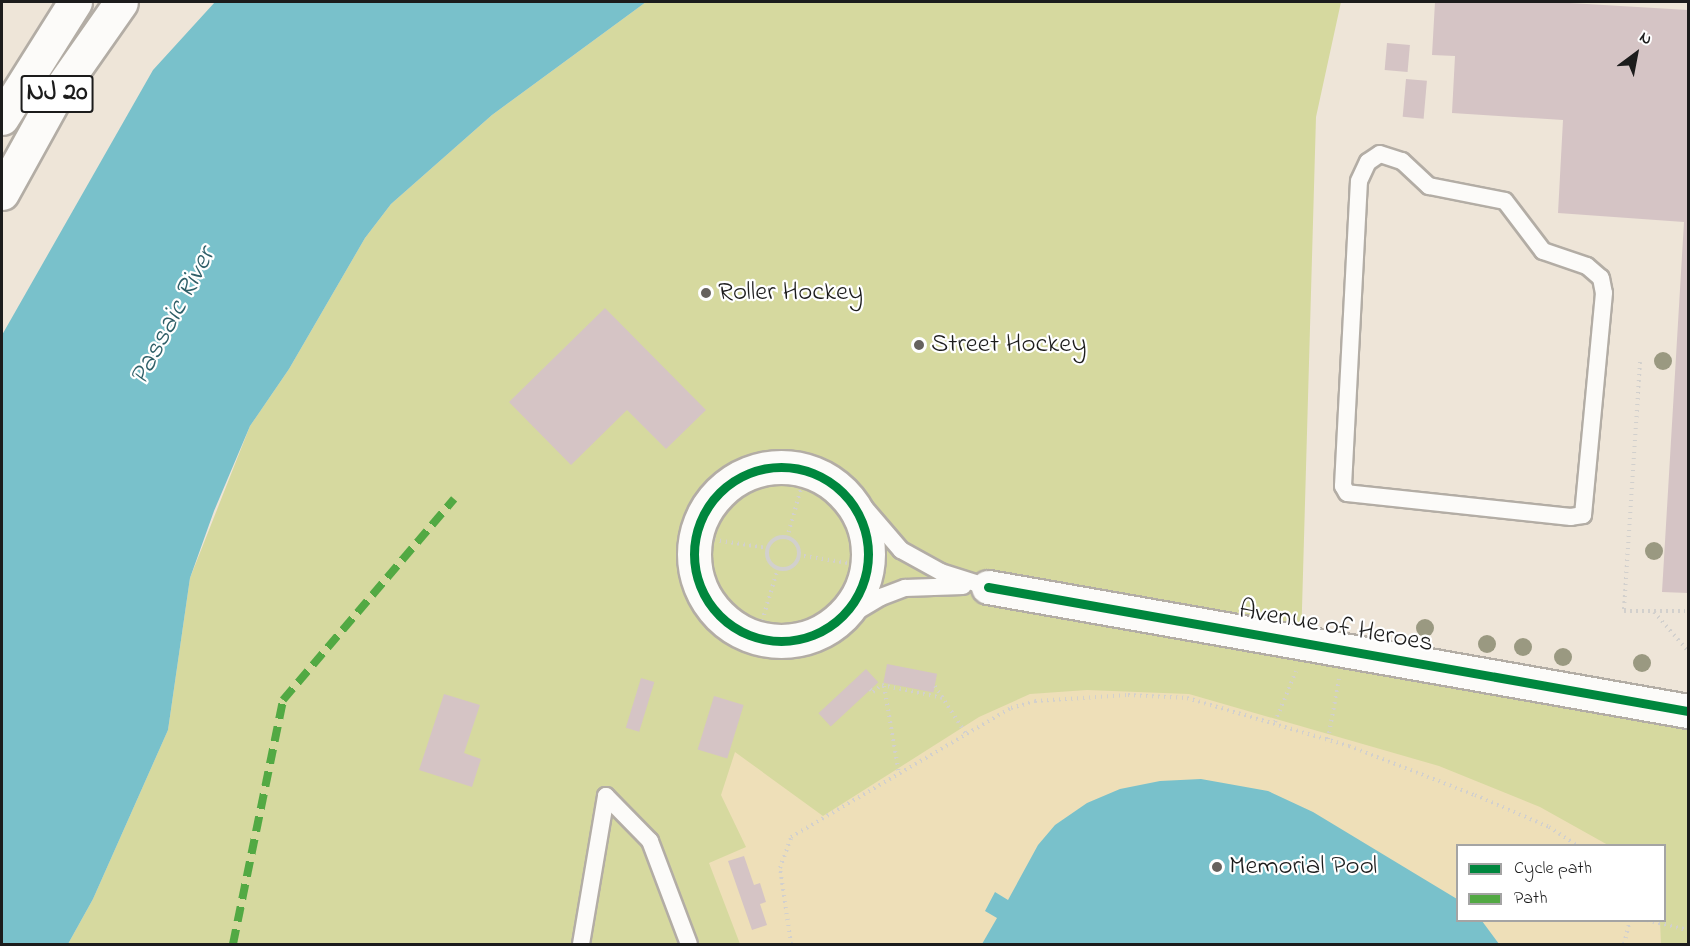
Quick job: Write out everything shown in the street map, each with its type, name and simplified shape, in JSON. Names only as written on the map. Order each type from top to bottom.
[{"type":"street","name":"NJ 20","points":[[2,118],[75,2]]},
{"type":"street","name":"NJ 20","points":[[2,193],[56,95],[121,2]]},
{"type":"street","name":"Avenue of Heroes","points":[[774,467],[819,477],[859,516],[866,533],[867,566],[859,594],[846,614],[827,629],[790,641],[757,638],[736,629],[708,602],[695,568],[696,537],[707,508],[736,480],[774,467]]},
{"type":"street","name":"Avenue of Heroes","points":[[988,587],[1684,712]]},
{"type":"lane","points":[[1387,154],[1402,161],[1429,186],[1505,201],[1543,251],[1587,267],[1601,278],[1604,294],[1585,508],[1583,515],[1571,517],[1347,493],[1341,477],[1359,181],[1373,157],[1387,154]]},
{"type":"lane","name":"Avenue of Heroes","points":[[819,477],[864,507],[901,550],[940,572],[988,587]]},
{"type":"lane","points":[[827,629],[881,597],[912,586],[988,587]]},
{"type":"lane","points":[[581,945],[606,796],[650,841],[689,945]]},
{"type":"path","points":[[1640,362],[1624,611],[1689,611]]},
{"type":"path","points":[[787,538],[819,477]]},
{"type":"path","points":[[696,537],[767,548]]},
{"type":"path","points":[[777,538],[787,538],[796,543],[798,555],[792,566],[777,568],[769,561],[767,548],[777,538]]},
{"type":"path","points":[[798,555],[867,566]]},
{"type":"path","points":[[757,638],[777,568]]},
{"type":"path","points":[[1653,611],[1689,651]]},
{"type":"path","points":[[1275,722],[1297,670],[1301,644]]},
{"type":"path","points":[[1328,740],[1344,652]]},
{"type":"path","points":[[870,689],[873,692],[884,686],[943,698]]},
{"type":"path","points":[[884,686],[899,774]]},
{"type":"path","points":[[935,686],[966,734]]},
{"type":"path","points":[[791,945],[780,868],[791,837],[1011,708],[1082,696],[1187,698],[1275,722],[1475,795],[1549,827],[1575,844]]},
{"type":"path","points":[[1624,945],[1630,922]]},
{"type":"path","points":[[1652,922],[1689,930]]},
{"type":"green space","points":[[646,2],[1341,2],[1316,117],[1301,644],[1688,715],[1688,944],[68,944],[93,899],[168,730],[190,578],[250,426],[289,369],[365,238],[391,204],[492,115]]},
{"type":"sand","points":[[1087,690],[1189,694],[1439,766],[1540,807],[1606,844],[1456,844],[1456,922],[1660,922],[1661,944],[740,944],[709,863],[746,847],[721,795],[735,752],[823,816],[979,717],[1030,694]]},
{"type":"water","name":"Passaic River","points":[[215,2],[646,2],[492,115],[391,204],[365,238],[289,369],[250,426],[214,511],[190,578],[168,730],[93,899],[68,944],[2,944],[2,335],[153,70]]},
{"type":"water","name":"Memorial Pool","points":[[1201,779],[1268,791],[1313,812],[1456,898],[1456,922],[1483,922],[1499,944],[982,944],[997,918],[985,911],[995,892],[1008,900],[1038,845],[1055,825],[1087,803],[1120,789],[1160,781]]},
{"type":"building","points":[[1435,2],[1553,2],[1688,10],[1688,593],[1662,592],[1684,222],[1558,213],[1563,120],[1452,113],[1455,56],[1432,55]]},
{"type":"building","points":[[1387,43],[1410,45],[1408,72],[1385,70]]},
{"type":"building","points":[[1406,79],[1427,81],[1424,119],[1403,117]]},
{"type":"building","points":[[605,308],[706,410],[666,449],[627,410],[571,465],[509,402]]},
{"type":"building","points":[[887,664],[937,674],[933,692],[883,683]]},
{"type":"building","points":[[866,669],[878,682],[831,726],[818,713]]},
{"type":"building","points":[[641,678],[654,682],[639,732],[626,728]]},
{"type":"building","points":[[444,694],[480,705],[464,753],[481,759],[472,787],[419,770]]},
{"type":"building","points":[[714,696],[744,705],[727,759],[698,750]]},
{"type":"building","points":[[744,856],[754,885],[760,883],[766,902],[760,904],[767,925],[752,930],[728,861]]},
{"type":"marked path","points":[[233,944],[283,700],[454,499]]},
{"type":"cycle path","points":[[781,467],[814,474],[829,482],[842,493],[853,506],[861,521],[868,554],[861,587],[853,602],[842,615],[829,626],[814,634],[781,641],[748,634],[733,626],[720,615],[709,602],[701,587],[694,554],[701,521],[709,506],[720,493],[733,482],[748,474],[781,467]]},
{"type":"cycle path","points":[[988,587],[1688,711]]},
{"type":"place","name":"Roller Hockey","points":[[706,293]]},
{"type":"place","name":"Street Hockey","points":[[919,345]]},
{"type":"place","name":"Memorial Pool","points":[[1217,867]]}]
